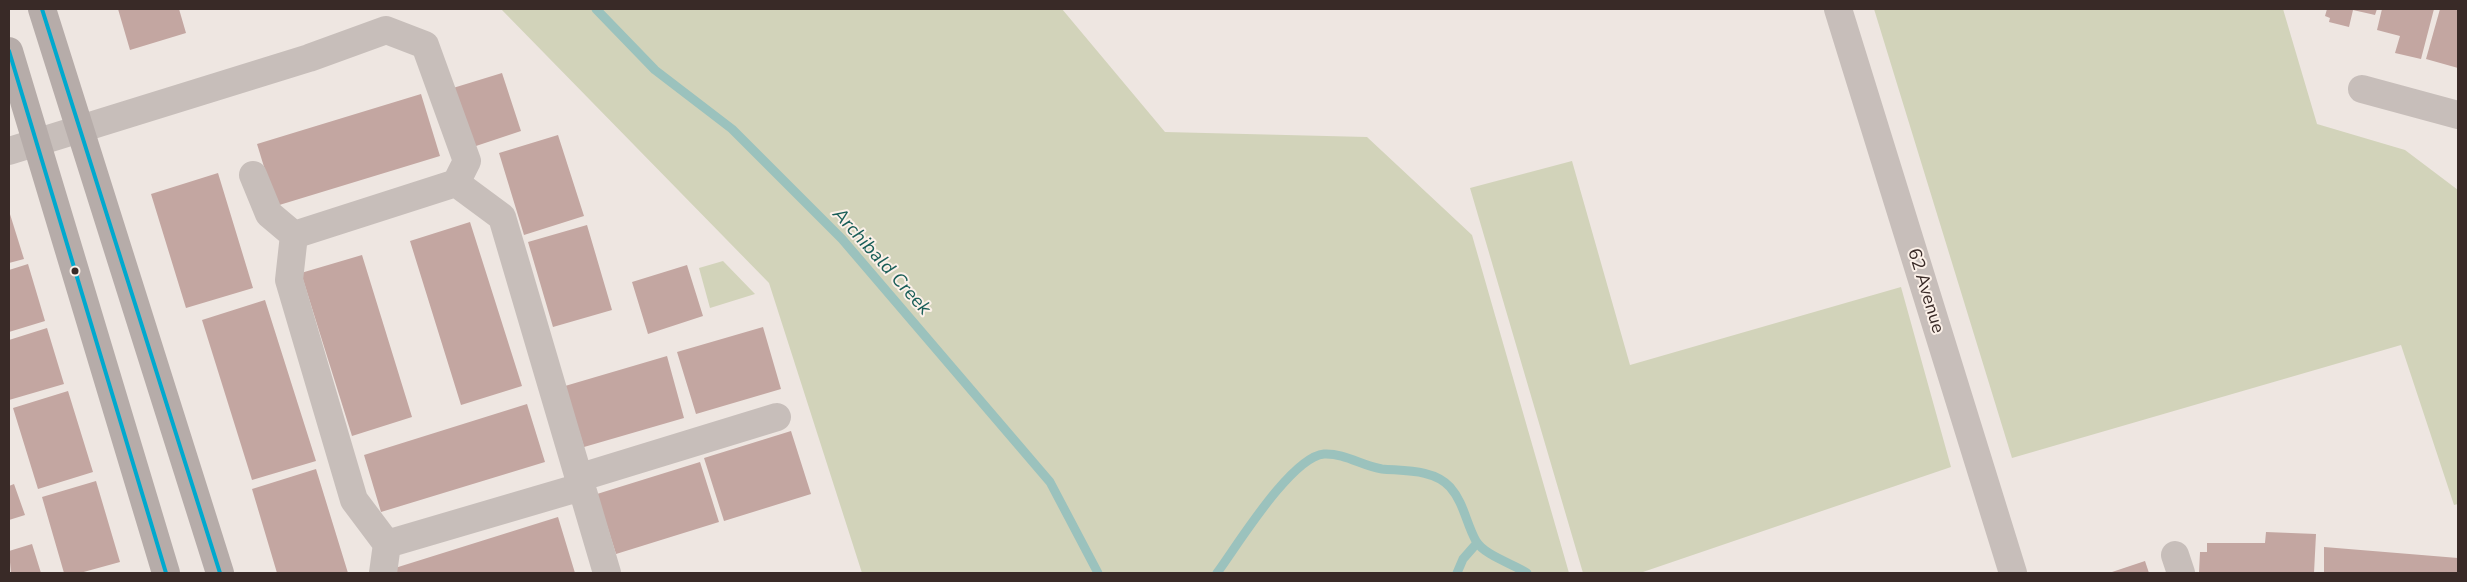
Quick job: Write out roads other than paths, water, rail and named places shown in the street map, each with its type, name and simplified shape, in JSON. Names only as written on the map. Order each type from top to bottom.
[{"type":"main road","points":[[42,9],[220,573]]},
{"type":"main road","points":[[9,52],[166,573]]},
{"type":"street","name":"62 Avenue","points":[[1838,9],[2013,573]]},
{"type":"street","points":[[9,151],[309,58],[386,30],[425,45],[467,161],[456,183],[294,235]]},
{"type":"street","points":[[2362,89],[2458,115]]},
{"type":"street","points":[[253,175],[269,214],[294,235]]},
{"type":"street","points":[[456,183],[502,217],[607,573]]},
{"type":"street","points":[[294,235],[289,280],[354,500],[387,544],[383,573]]},
{"type":"street","points":[[387,544],[777,417]]},
{"type":"waterway","name":"Archibald Creek","points":[[596,9],[655,70],[732,129],[842,239],[1050,482],[1098,573]]},
{"type":"waterway","name":"Archibald Creek","points":[[1217,573],[1251,524],[1281,486],[1296,470],[1311,459],[1324,454],[1332,454],[1382,469],[1427,474],[1443,481],[1459,500],[1476,541],[1480,546],[1485,551],[1527,573]]},
{"type":"waterway","points":[[1457,573],[1463,559],[1477,543]]}]
